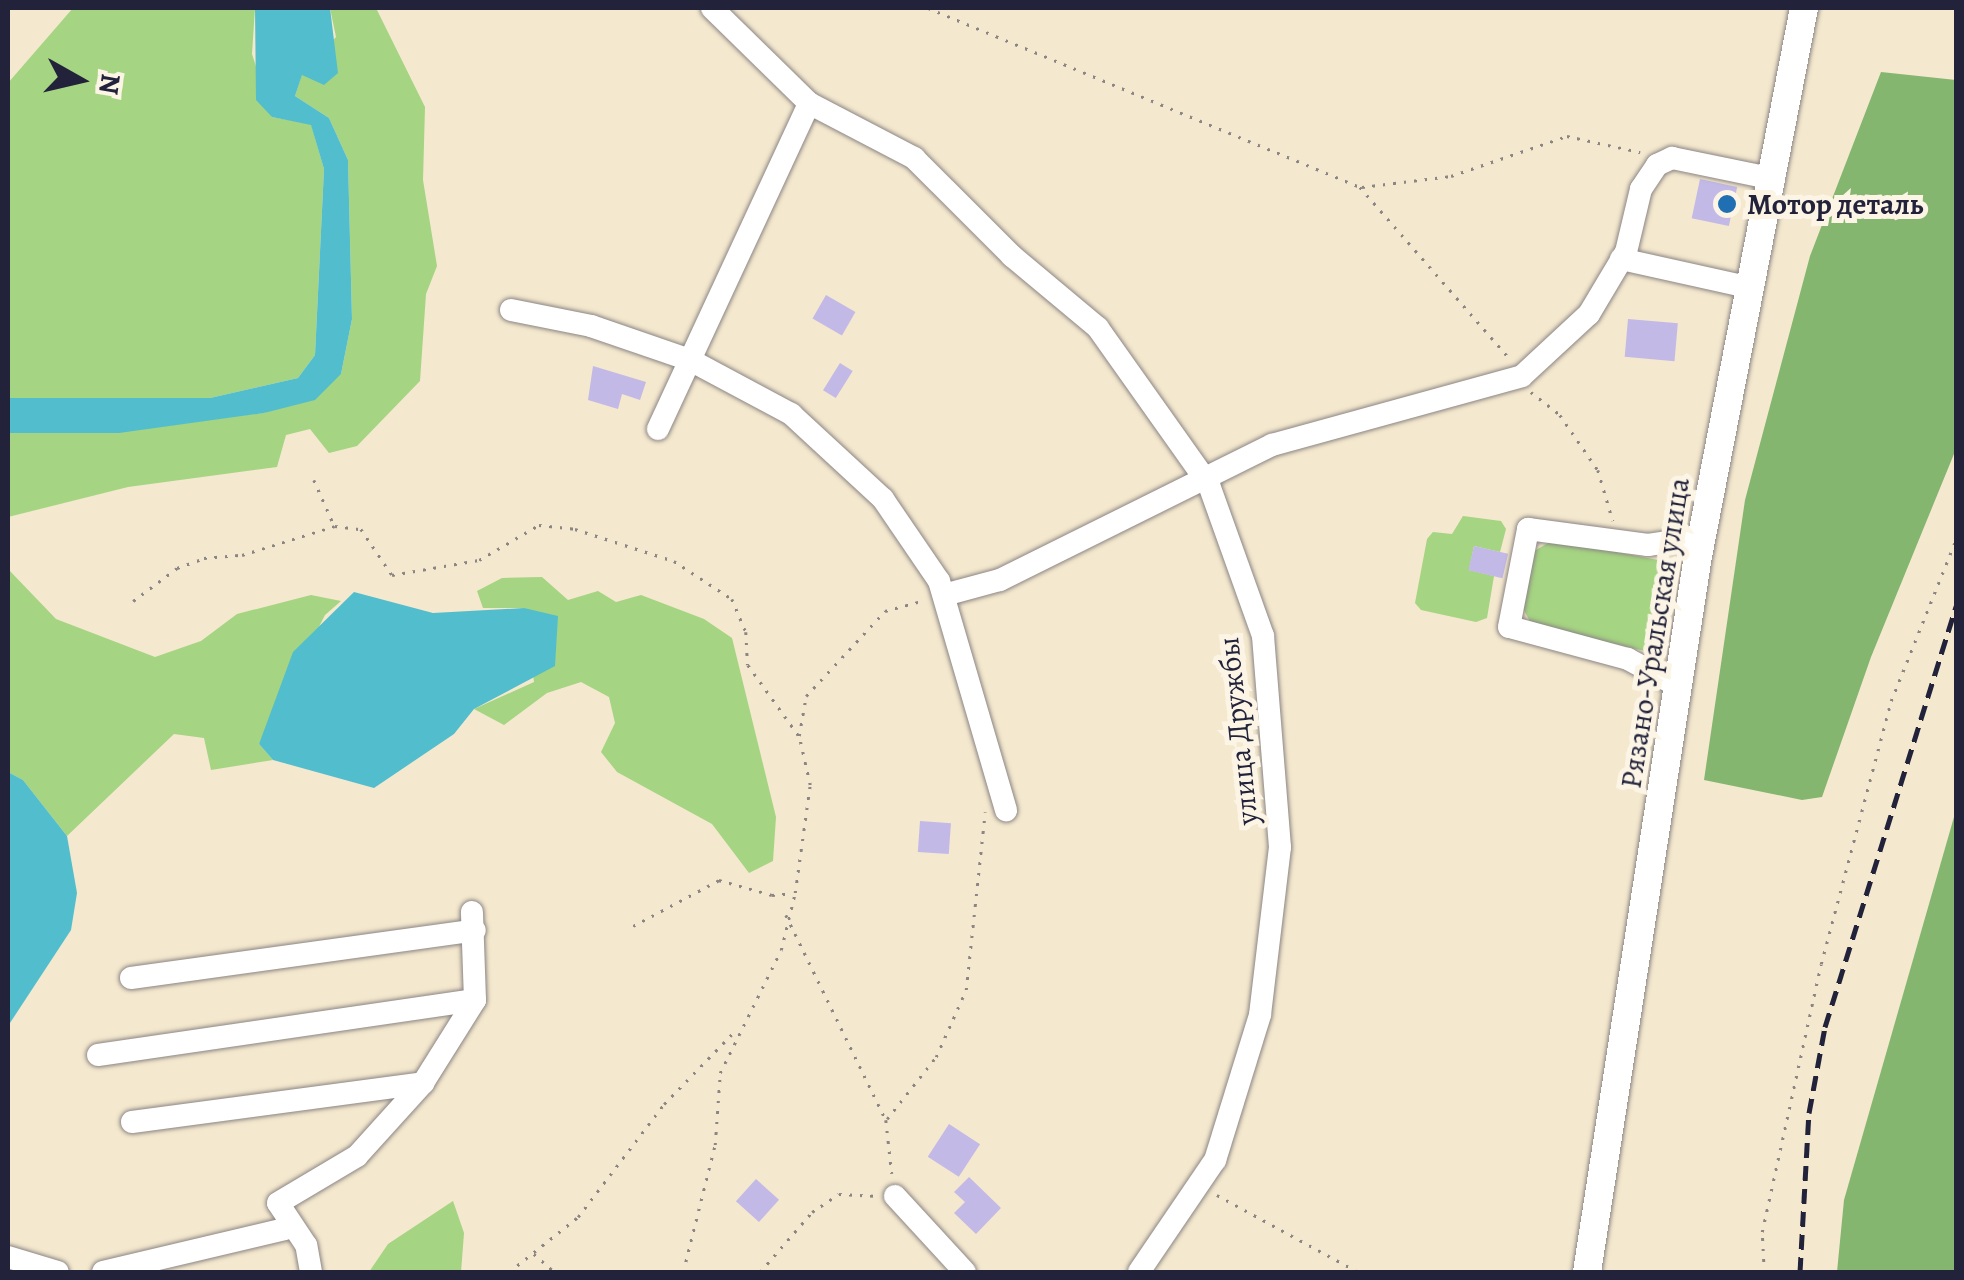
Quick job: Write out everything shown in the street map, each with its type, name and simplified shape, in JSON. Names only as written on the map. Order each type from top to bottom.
[{"type":"main road","name":"Рязано-Уральская улица","points":[[1588,1272],[1676,686],[1804,8]]},
{"type":"street","name":"улица Дружбы","points":[[712,8],[809,103],[914,158],[1012,256],[1098,328],[1200,476],[1263,636],[1280,847],[1260,1014],[1215,1160],[1139,1272]]},
{"type":"street","points":[[658,429],[809,103]]},
{"type":"street","points":[[944,595],[1000,580],[1200,476],[1272,445],[1514,378],[1589,314],[1621,259],[1641,189],[1657,165],[1672,158],[1774,179]]},
{"type":"street","points":[[1621,259],[1752,288]]},
{"type":"street","points":[[512,310],[592,326],[690,360],[804,426],[882,499],[944,595],[996,804]]},
{"type":"street","points":[[1676,686],[1628,658],[1509,626],[1528,529],[1648,545],[1702,537]]},
{"type":"street","points":[[131,978],[474,921],[475,1000],[423,1083],[357,1156],[278,1203],[306,1246],[311,1272]]},
{"type":"street","points":[[98,1055],[475,1000]]},
{"type":"street","points":[[132,1122],[423,1083]]},
{"type":"street","points":[[895,1196],[966,1272]]},
{"type":"street","points":[[103,1272],[284,1228]]},
{"type":"street","points":[[8,1257],[58,1272]]},
{"type":"path","points":[[928,8],[1360,187],[1508,354],[1514,378],[1560,415],[1598,470],[1619,541]]},
{"type":"path","points":[[1360,187],[1451,176],[1567,136],[1672,158]]},
{"type":"path","points":[[314,480],[335,526]]},
{"type":"path","points":[[133,601],[177,568],[204,558],[242,556],[335,526],[360,529],[392,576],[479,560],[539,525],[576,529],[674,561],[732,599],[746,632],[748,664],[799,736]]},
{"type":"path","points":[[1764,1272],[1762,1232],[1820,964],[1891,701],[1956,539]]},
{"type":"path","points":[[508,1272],[578,1217],[664,1104],[736,1030],[766,986],[795,893],[810,785],[799,736],[806,696],[884,611],[944,595]]},
{"type":"path","points":[[886,1120],[936,1057],[966,990],[996,804]]},
{"type":"path","points":[[634,926],[719,880],[772,895],[795,893]]},
{"type":"path","points":[[760,1272],[812,1212],[839,1194],[895,1196],[886,1120],[786,914]]},
{"type":"path","points":[[682,1272],[715,1145],[720,1073],[736,1030]]},
{"type":"path","points":[[1198,1184],[1358,1272]]},
{"type":"path","points":[[533,1253],[554,1272]]},
{"type":"green space","points":[[73,8],[255,8],[252,54],[272,117],[311,124],[324,169],[315,355],[298,378],[210,398],[8,398],[8,83]]},
{"type":"green space","points":[[330,8],[376,8],[425,107],[423,180],[437,266],[426,294],[420,381],[357,446],[329,453],[310,429],[286,435],[277,467],[128,487],[8,517],[8,433],[264,413],[341,374],[352,319],[348,160],[329,118],[295,96],[302,74],[336,37]]},
{"type":"green space","points":[[1881,72],[1956,80],[1956,449],[1871,657],[1822,797],[1802,800],[1704,780],[1745,500],[1810,256]]},
{"type":"green space","points":[[1463,516],[1501,521],[1506,529],[1500,552],[1474,546],[1469,570],[1494,576],[1487,618],[1476,622],[1421,610],[1415,603],[1427,539],[1433,532],[1452,534]]},
{"type":"green space","points":[[1553,540],[1674,563],[1678,574],[1666,639],[1645,651],[1532,625],[1521,605],[1531,553]]},
{"type":"green space","points":[[8,569],[56,619],[155,657],[201,641],[237,614],[311,595],[341,601],[325,615],[259,744],[273,760],[211,770],[204,738],[174,734],[67,836],[23,780],[8,772]]},
{"type":"green space","points":[[542,577],[568,600],[598,591],[616,602],[641,595],[704,619],[732,638],[776,817],[773,861],[749,873],[712,824],[617,772],[601,752],[615,723],[609,697],[581,682],[547,693],[504,725],[474,709],[534,682],[524,608],[483,608],[477,591],[502,578]]},
{"type":"green space","points":[[1956,810],[1956,1272],[1837,1272],[1844,1200]]},
{"type":"green space","points":[[453,1201],[464,1233],[461,1272],[369,1272],[388,1244]]},
{"type":"water","points":[[255,8],[330,8],[338,73],[324,85],[302,75],[295,96],[329,118],[348,160],[352,319],[341,374],[315,400],[264,413],[119,433],[8,433],[8,398],[210,398],[298,378],[315,355],[324,169],[311,125],[272,117],[256,100]]},
{"type":"water","points":[[354,592],[433,613],[524,608],[558,616],[555,666],[474,709],[454,734],[374,788],[273,760],[259,744],[293,652]]},
{"type":"water","points":[[8,772],[23,780],[67,836],[77,893],[71,930],[8,1026]]},
{"type":"building","points":[[1700,179],[1737,187],[1729,226],[1692,218]]},
{"type":"building","points":[[826,295],[855,312],[842,335],[812,318]]},
{"type":"building","points":[[1628,319],[1678,323],[1674,361],[1625,357]]},
{"type":"building","points":[[840,363],[853,371],[836,398],[823,390]]},
{"type":"building","points":[[593,366],[646,382],[640,400],[622,394],[618,409],[588,400]]},
{"type":"building","points":[[1474,546],[1508,554],[1502,578],[1468,570]]},
{"type":"building","points":[[920,821],[951,823],[949,854],[918,852]]},
{"type":"building","points":[[949,1124],[980,1144],[959,1177],[928,1157]]},
{"type":"building","points":[[969,1177],[1001,1208],[976,1234],[954,1213],[965,1202],[954,1192]]},
{"type":"building","points":[[756,1179],[779,1200],[759,1222],[736,1201]]},
{"type":"railway","points":[[1800,1272],[1809,1113],[1825,1027],[1956,606]]},
{"type":"place","name":"Мотор деталь","points":[[1727,204]]}]
